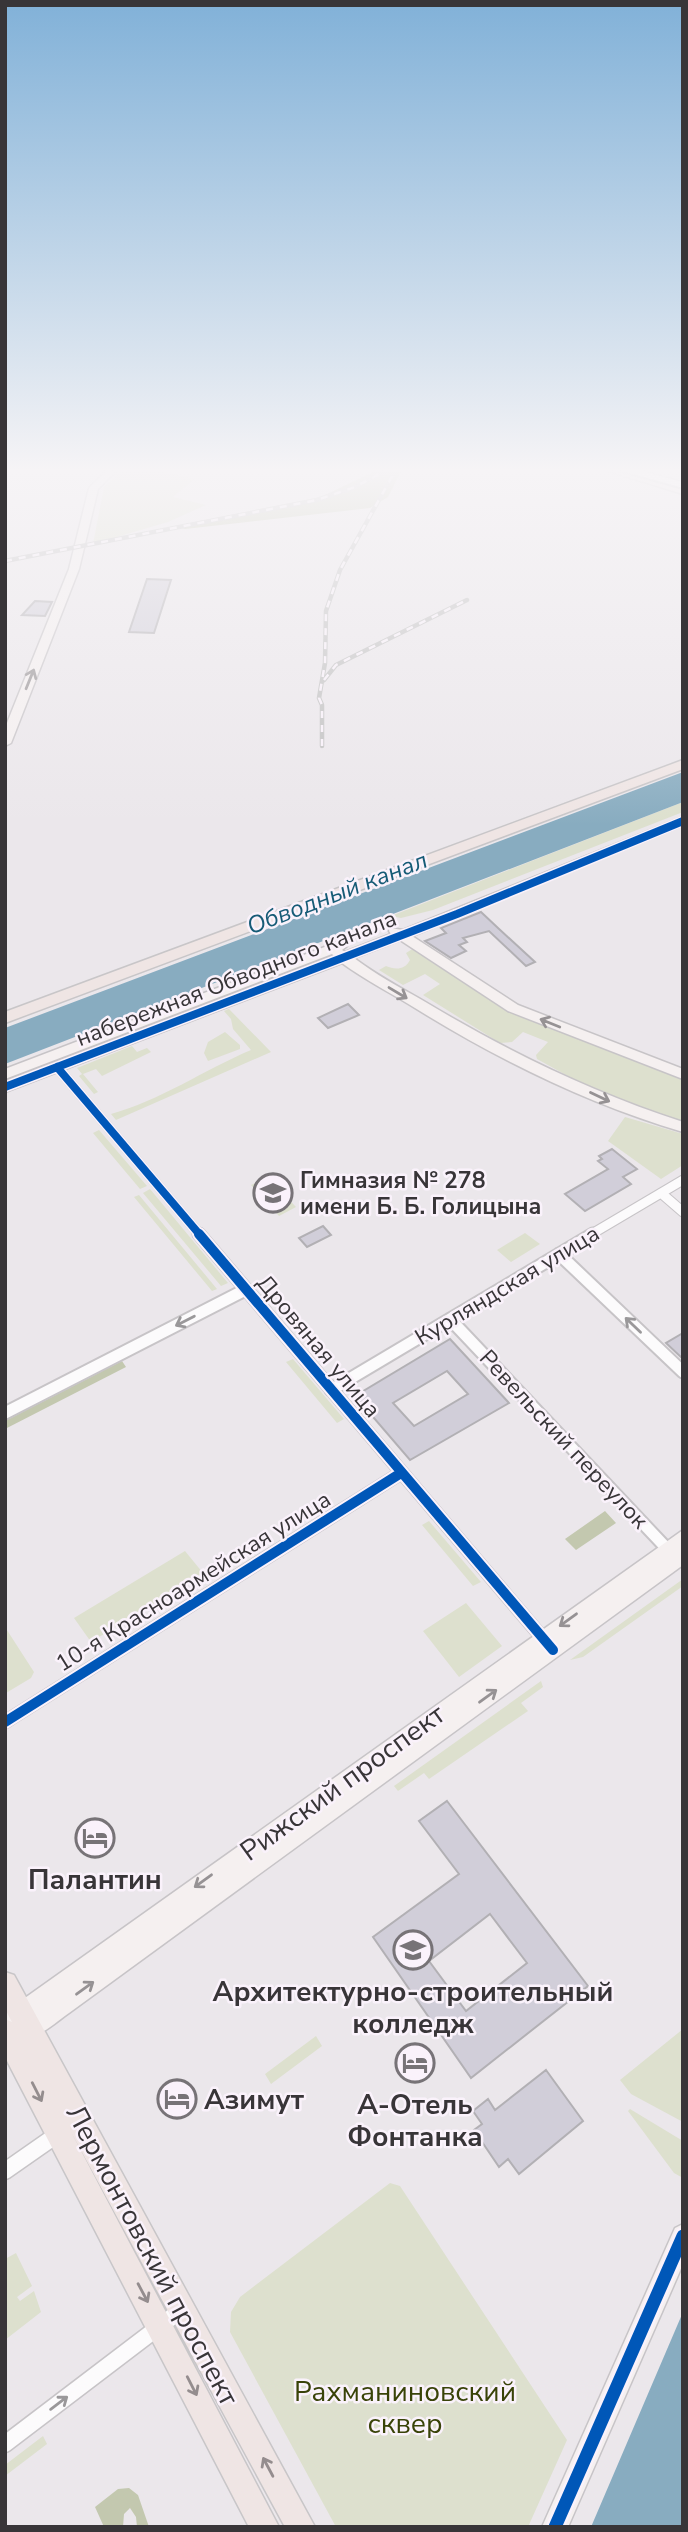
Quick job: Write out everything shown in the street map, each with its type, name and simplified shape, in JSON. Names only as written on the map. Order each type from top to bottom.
[{"type":"main road","points":[[5,1006],[683,754]]},
{"type":"main road","name":"набережная Обводного канала","points":[[5,1018],[683,764]]},
{"type":"main road","name":"Лермонтовский проспект","points":[[5,1984],[13,2026],[58,2134],[301,2527]]},
{"type":"main road","name":"Лермонтовский проспект","points":[[13,2026],[171,2318],[265,2527]]},
{"type":"street","points":[[5,743],[65,589]]},
{"type":"street","name":"набережная Обводного канала","points":[[5,1074],[479,902],[683,821]]},
{"type":"street","points":[[397,932],[513,1008],[683,1074]]},
{"type":"street","points":[[336,952],[462,1032],[515,1060],[628,1110],[683,1127]]},
{"type":"street","name":"набережная Обводного канала","points":[[5,1087],[336,952]]},
{"type":"street","name":"Дровяная улица","points":[[57,1067],[548,1644]]},
{"type":"street","name":"Курляндская улица","points":[[331,1390],[683,1180]]},
{"type":"street","points":[[661,1193],[683,1212]]},
{"type":"street","points":[[559,1254],[683,1373]]},
{"type":"street","points":[[5,1413],[245,1290]]},
{"type":"street","name":"Ревельский переулок","points":[[450,1319],[677,1550]]},
{"type":"street","name":"10-я Красноармейская улица","points":[[5,1722],[401,1473]]},
{"type":"street","name":"Рижский проспект","points":[[13,2026],[677,1550]]},
{"type":"street","points":[[5,2171],[58,2134]]},
{"type":"street","points":[[555,2527],[683,2236]]},
{"type":"street","points":[[5,2444],[171,2318]]},
{"type":"green space","points":[[683,802],[683,812],[433,910],[401,918],[391,916]]},
{"type":"green space","points":[[414,948],[516,1013],[660,1071],[683,1077],[683,1123],[604,1096],[537,1059],[536,1055],[548,1042],[523,1032],[512,1042],[500,1043],[423,995],[440,984],[425,974],[403,985],[379,970],[386,966],[405,966],[410,960],[406,953]]},
{"type":"green space","points":[[229,1009],[271,1052],[116,1120],[111,1114],[147,1101],[251,1050],[233,1029],[231,1019],[224,1011]]},
{"type":"green space","points":[[225,1032],[240,1045],[240,1049],[208,1061],[204,1053],[208,1042]]},
{"type":"green space","points":[[132,1046],[137,1052],[147,1048],[151,1052],[102,1076],[96,1069],[83,1074],[98,1092],[94,1094],[79,1076],[82,1074],[77,1068]]},
{"type":"green space","points":[[625,1117],[683,1134],[683,1165],[661,1179],[608,1141]]},
{"type":"green space","points":[[99,1130],[147,1186],[140,1189],[93,1133]]},
{"type":"green space","points":[[268,1177],[296,1207],[279,1216],[251,1185]]},
{"type":"green space","points":[[150,1189],[228,1283],[221,1286],[143,1193]]},
{"type":"green space","points":[[139,1195],[217,1289],[212,1291],[134,1197]]},
{"type":"green space","points":[[525,1233],[540,1244],[511,1262],[497,1250]]},
{"type":"green space","points":[[293,1359],[344,1419],[337,1423],[286,1362]]},
{"type":"green space","points":[[122,1361],[126,1367],[5,1429],[5,1421]]},
{"type":"green space","points":[[605,1511],[616,1523],[576,1550],[565,1539]]},
{"type":"green space","points":[[429,1521],[481,1582],[473,1586],[422,1525]]},
{"type":"green space","points":[[185,1551],[203,1573],[91,1642],[74,1618]]},
{"type":"green space","points":[[683,1579],[683,1586],[583,1657],[570,1660]]},
{"type":"green space","points":[[466,1603],[502,1646],[459,1677],[423,1631]]},
{"type":"green space","points":[[5,1627],[34,1672],[31,1678],[6,1693]]},
{"type":"green space","points":[[541,1681],[543,1687],[521,1703],[528,1711],[429,1779],[424,1773],[398,1791],[394,1786]]},
{"type":"green space","points":[[683,2029],[683,2122],[631,2094],[620,2080]]},
{"type":"green space","points":[[316,2036],[322,2046],[271,2084],[265,2074]]},
{"type":"green space","points":[[630,2109],[683,2141],[683,2178],[674,2173],[628,2111]]},
{"type":"green space","name":"Рахманиновский сквер","points":[[390,2183],[400,2186],[567,2440],[528,2527],[336,2527],[230,2332],[231,2312],[240,2297]]},
{"type":"green space","points":[[16,2253],[32,2286],[17,2297],[20,2301],[34,2291],[41,2312],[5,2340],[5,2259]]},
{"type":"green space","points":[[43,2436],[47,2444],[5,2476],[5,2465]]},
{"type":"green space","points":[[129,2488],[138,2495],[149,2527],[137,2527],[136,2517],[130,2508],[124,2514],[123,2527],[104,2527],[95,2507],[118,2489]]},
{"type":"water","name":"Обводный канал","points":[[683,772],[683,802],[5,1064],[5,1028]]},
{"type":"water","points":[[683,2312],[683,2527],[591,2527]]},
{"type":"building","points":[[144,589],[168,589],[154,633],[129,632]]},
{"type":"building","points":[[35,601],[52,602],[45,616],[22,615]]},
{"type":"building","points":[[481,912],[535,962],[526,966],[489,931],[463,938],[467,942],[459,945],[466,951],[451,958],[425,941],[446,933],[441,928]]},
{"type":"building","points":[[348,1004],[359,1015],[328,1028],[318,1018]]},
{"type":"building","points":[[612,1149],[637,1169],[623,1177],[631,1184],[585,1211],[565,1194],[608,1169],[598,1161],[602,1159],[599,1156]]},
{"type":"building","points":[[323,1226],[331,1235],[307,1247],[299,1238]]},
{"type":"building","points":[[683,1333],[683,1359],[666,1343]]},
{"type":"building","points":[[450,1339],[509,1403],[410,1460],[355,1396]],"holes":[[[447,1371],[468,1394],[414,1426],[393,1403]]]},
{"type":"building","name":"Архитектурно-строительный колледж","points":[[447,1801],[588,1986],[471,2078],[373,1937],[459,1874],[419,1821]],"holes":[[[490,1914],[527,1963],[466,2011],[429,1961]]]},
{"type":"building","points":[[546,2070],[583,2121],[519,2174],[508,2159],[499,2167],[474,2130],[482,2124],[473,2111],[488,2099],[495,2110]]},
{"type":"railway","points":[[322,746],[322,705],[319,698],[325,663],[326,611],[333,589]]},
{"type":"railway","points":[[324,680],[336,665],[467,600]]},
{"type":"cycle path","points":[[5,1087],[457,914],[683,821]]},
{"type":"cycle path","points":[[57,1067],[553,1650]]},
{"type":"cycle path","points":[[5,1722],[401,1473]]},
{"type":"cycle path","points":[[555,2527],[683,2236]]},
{"type":"place","name":"Гимназия № 278 имени Б. Б. Голицына","points":[[273,1193]]},
{"type":"place","name":"Палантин","points":[[95,1838]]},
{"type":"place","name":"Архитектурно-строительный колледж","points":[[413,1950]]},
{"type":"place","name":"A-Отель Фонтанка","points":[[415,2063]]},
{"type":"place","name":"Азимут","points":[[177,2099]]}]
